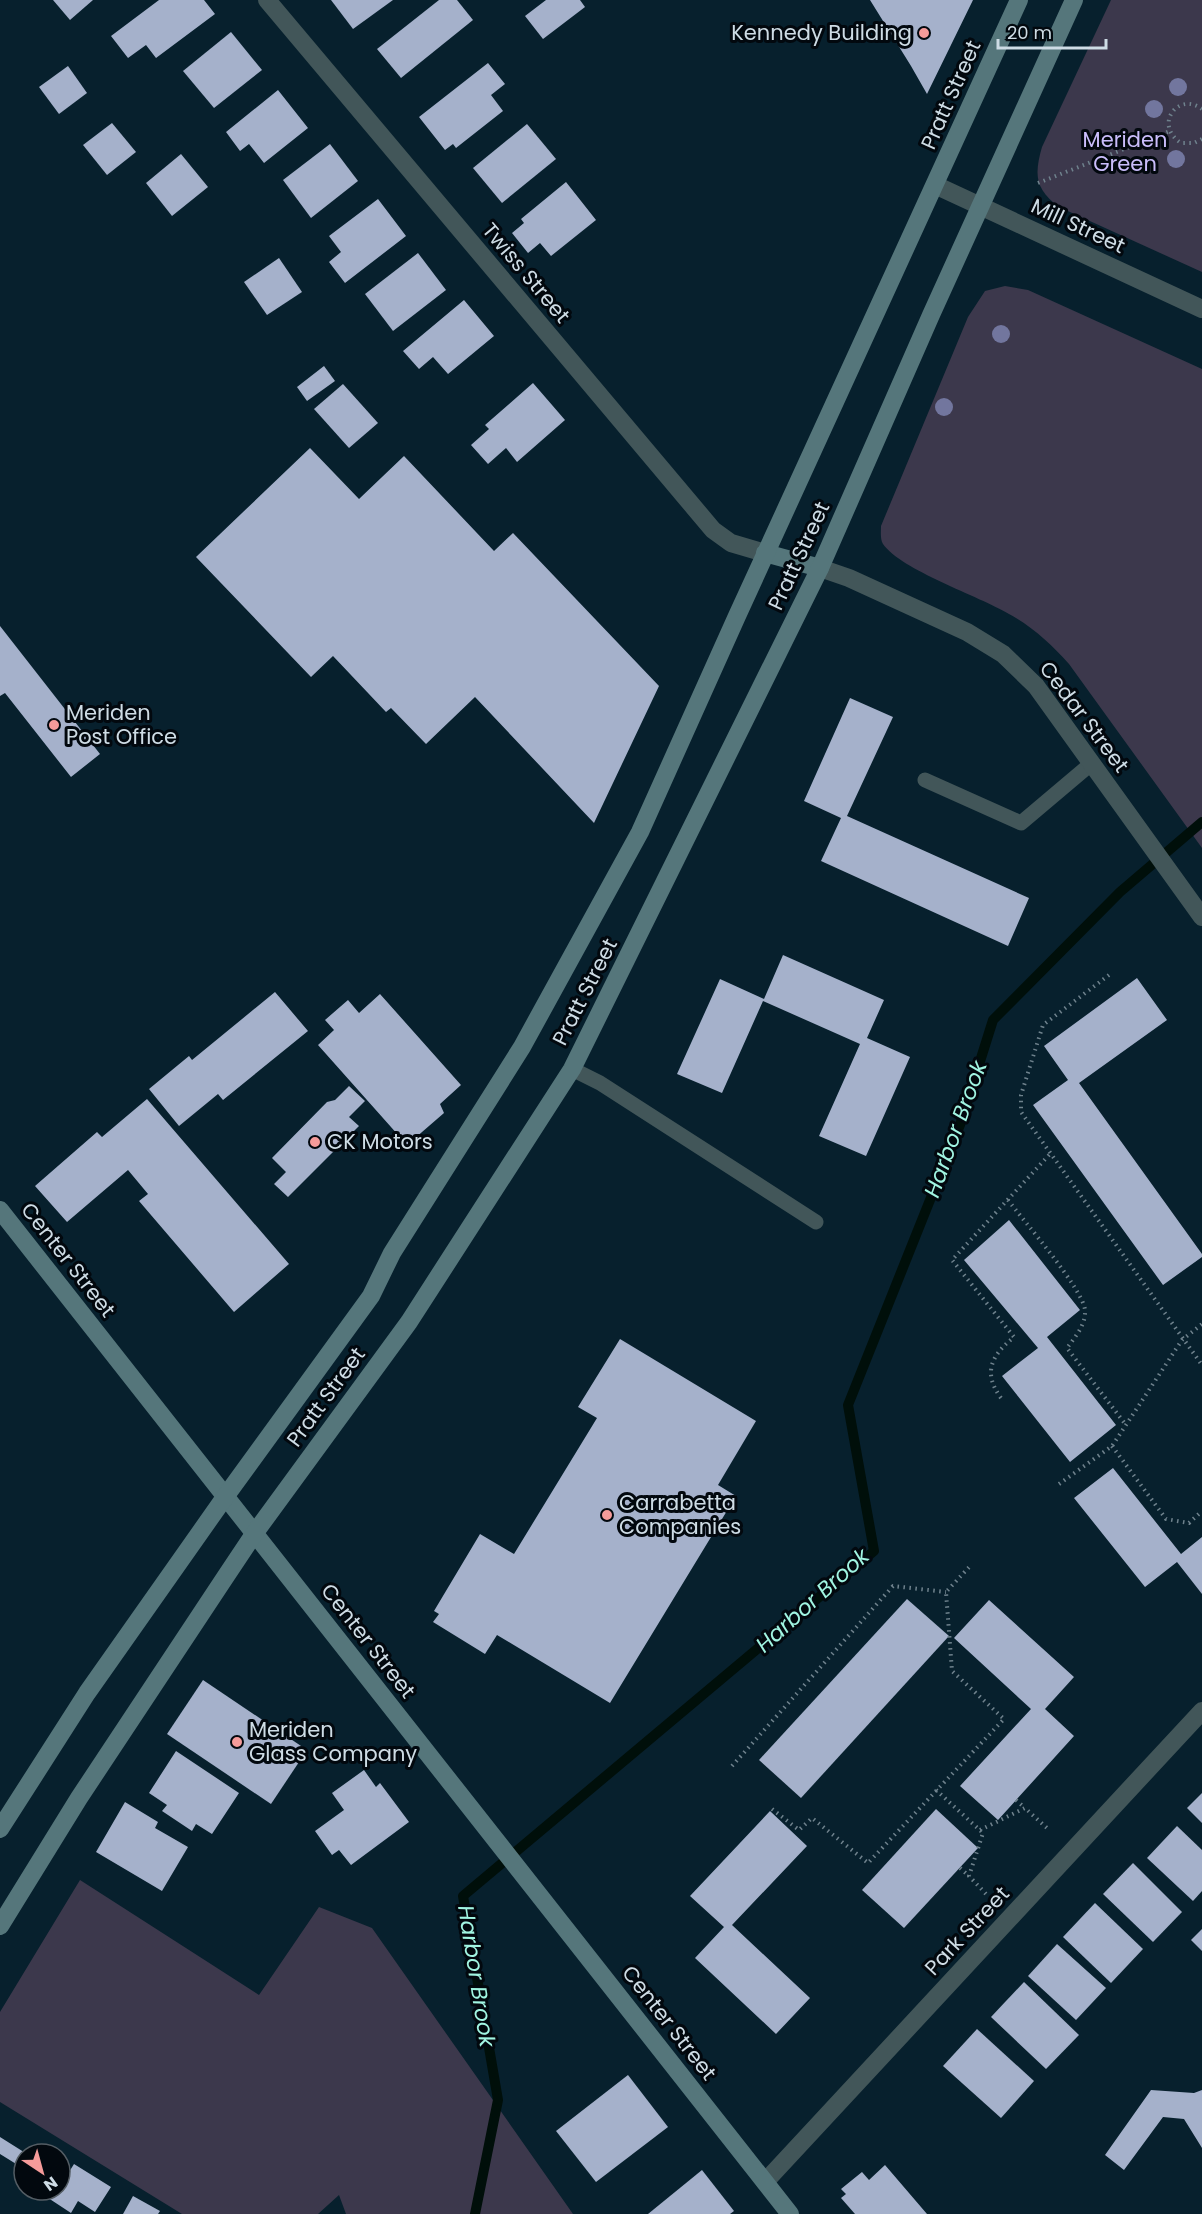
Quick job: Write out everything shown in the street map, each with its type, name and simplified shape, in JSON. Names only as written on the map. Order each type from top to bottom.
[{"type":"street","name":"Twiss Street","points":[[267,0],[713,530],[731,543],[765,553]]},
{"type":"street","name":"Pratt Street","points":[[0,1829],[87,1692],[371,1296],[392,1253],[522,1047],[640,832],[765,553],[1019,0]]},
{"type":"street","name":"Pratt Street","points":[[0,1926],[79,1798],[254,1534],[409,1322],[572,1070],[820,568],[1074,0]]},
{"type":"street","name":"Mill Street","points":[[935,185],[1202,309]]},
{"type":"street","points":[[765,553],[820,568]]},
{"type":"street","name":"Cedar Street","points":[[820,568],[849,578],[967,632],[1003,654],[1036,686],[1202,917]]},
{"type":"street","name":"Center Street","points":[[0,1210],[790,2214]]},
{"type":"street","name":"Park Street","points":[[765,2182],[1202,1711]]},
{"type":"lane","points":[[925,780],[1021,823],[1092,763]]},
{"type":"lane","points":[[572,1070],[600,1083],[816,1222]]},
{"type":"path","points":[[1202,110],[1193,104],[1180,106],[1170,115],[1168,122],[1175,140],[1181,143],[1194,143],[1202,139]]},
{"type":"path","points":[[1038,183],[1170,131]]},
{"type":"path","points":[[1109,975],[1042,1025],[1021,1095],[1021,1112],[1202,1365]]},
{"type":"path","points":[[1001,1398],[993,1384],[990,1372],[992,1363],[1002,1347],[1014,1337],[952,1260],[1050,1154]]},
{"type":"path","points":[[1008,1200],[1078,1292],[1085,1310],[1083,1325],[1067,1348],[1126,1425]]},
{"type":"path","points":[[1059,1484],[1112,1446],[1182,1340],[1202,1324]]},
{"type":"path","points":[[1112,1446],[1166,1519],[1189,1523],[1202,1511]]},
{"type":"path","points":[[772,1809],[799,1830],[812,1818],[868,1863],[1004,1719],[952,1671],[946,1592],[972,1564]]},
{"type":"path","points":[[732,1766],[893,1586],[946,1592]]},
{"type":"path","points":[[936,1790],[983,1833],[969,1876]]},
{"type":"path","points":[[1016,1800],[1048,1829]]},
{"type":"path","points":[[980,1830],[1025,1808]]},
{"type":"path","points":[[960,1868],[987,1895]]},
{"type":"green space","name":"Meriden Green","points":[[1111,0],[1202,0],[1202,272],[1059,207],[1045,194],[1038,181],[1042,147]]},
{"type":"green space","points":[[1005,286],[1028,290],[1202,369],[1202,848],[1069,664],[1048,643],[1026,624],[1009,614],[906,563],[892,554],[882,542],[881,526],[968,317],[985,291]]},
{"type":"green space","points":[[80,1880],[259,1995],[319,1907],[372,1928],[573,2214],[346,2214],[339,2195],[318,2214],[182,2214],[72,2146],[72,2142],[65,2142],[0,2102],[0,2012]]},
{"type":"building","points":[[53,0],[93,0],[70,20]]},
{"type":"building","points":[[159,0],[204,0],[215,14],[156,58],[146,45],[128,58],[111,36]]},
{"type":"building","points":[[331,0],[393,0],[353,29]]},
{"type":"building","points":[[439,0],[457,0],[473,20],[401,78],[377,49]]},
{"type":"building","points":[[546,0],[580,0],[585,7],[543,39],[525,16]]},
{"type":"building","name":"Kennedy Building","points":[[870,0],[973,0],[927,94],[911,66]]},
{"type":"building","points":[[231,32],[262,70],[214,108],[183,71]]},
{"type":"building","points":[[488,63],[505,84],[491,95],[503,111],[456,148],[453,144],[445,150],[419,117]]},
{"type":"building","points":[[68,66],[87,93],[59,114],[39,87]]},
{"type":"building","points":[[278,90],[308,128],[264,163],[249,144],[240,151],[226,132]]},
{"type":"building","points":[[112,123],[136,152],[107,175],[83,145]]},
{"type":"building","points":[[527,124],[556,159],[502,203],[473,168]]},
{"type":"building","points":[[330,144],[358,181],[311,218],[283,180]]},
{"type":"building","points":[[181,154],[208,187],[172,216],[146,183]]},
{"type":"building","points":[[566,182],[596,220],[551,256],[540,243],[528,253],[512,233],[524,223],[521,219]]},
{"type":"building","points":[[378,199],[406,236],[345,283],[329,262],[341,252],[329,236]]},
{"type":"building","points":[[418,253],[446,290],[393,331],[365,294]]},
{"type":"building","points":[[279,258],[302,292],[267,315],[244,282]]},
{"type":"building","points":[[464,300],[494,336],[448,374],[433,357],[419,369],[403,351]]},
{"type":"building","points":[[324,366],[335,381],[307,401],[297,387]]},
{"type":"building","points":[[533,383],[565,420],[517,462],[506,448],[488,464],[471,445],[489,429],[485,425]]},
{"type":"building","points":[[343,384],[378,423],[349,448],[314,409]]},
{"type":"building","points":[[310,448],[359,499],[404,456],[494,551],[513,533],[659,686],[594,823],[475,697],[426,744],[391,708],[386,712],[333,656],[311,677],[196,557]]},
{"type":"building","name":"Meriden Post Office","points":[[0,626],[100,754],[71,777],[5,693],[0,696]]},
{"type":"building","points":[[850,698],[893,717],[847,816],[1029,898],[1008,946],[821,861],[841,818],[804,801]]},
{"type":"building","points":[[783,955],[884,1000],[867,1038],[910,1057],[866,1156],[819,1136],[860,1044],[763,1001],[722,1093],[677,1074],[720,979],[764,999]]},
{"type":"building","points":[[1137,978],[1167,1020],[1079,1083],[1202,1254],[1202,1257],[1163,1285],[1033,1105],[1068,1080],[1044,1046]]},
{"type":"building","points":[[275,992],[308,1031],[223,1100],[218,1094],[179,1126],[149,1089],[189,1056],[192,1060]]},
{"type":"building","points":[[380,994],[461,1085],[440,1104],[444,1113],[407,1145],[318,1045],[334,1030],[325,1020],[348,1000],[359,1013]]},
{"type":"building","name":"CK Motors","points":[[349,1086],[365,1101],[349,1117],[359,1126],[288,1197],[274,1184],[286,1172],[272,1158],[327,1102],[335,1100]]},
{"type":"building","points":[[147,1099],[289,1264],[234,1312],[139,1201],[148,1194],[128,1170],[67,1222],[35,1186],[97,1132],[102,1137]]},
{"type":"building","points":[[1009,1220],[1080,1310],[1047,1337],[1116,1425],[1070,1462],[1002,1376],[1038,1348],[964,1260]]},
{"type":"building","points":[[620,1339],[756,1421],[718,1485],[736,1496],[610,1703],[497,1635],[485,1654],[433,1622],[439,1614],[434,1611],[480,1534],[514,1554],[597,1418],[578,1407]]},
{"type":"building","points":[[1113,1468],[1181,1554],[1202,1537],[1202,1594],[1177,1562],[1145,1587],[1074,1498]]},
{"type":"building","points":[[907,1599],[949,1636],[801,1798],[759,1760]]},
{"type":"building","points":[[989,1600],[1074,1677],[1045,1709],[1074,1736],[998,1820],[960,1786],[1031,1709],[954,1638]]},
{"type":"building","name":"Meriden Glass Company","points":[[203,1680],[307,1750],[271,1804],[167,1734]]},
{"type":"building","points":[[176,1751],[239,1793],[212,1834],[196,1824],[192,1831],[162,1811],[167,1805],[149,1793]]},
{"type":"building","points":[[364,1770],[376,1787],[380,1783],[409,1822],[351,1865],[339,1850],[332,1855],[315,1831],[344,1810],[332,1793]]},
{"type":"building","points":[[1202,1793],[1202,1823],[1187,1808]]},
{"type":"building","points":[[125,1802],[158,1822],[155,1828],[188,1847],[162,1891],[96,1852]]},
{"type":"building","points":[[936,1809],[978,1848],[904,1928],[862,1890]]},
{"type":"building","points":[[770,1811],[807,1846],[732,1925],[810,1998],[776,2034],[695,1958],[724,1927],[690,1896]]},
{"type":"building","points":[[1177,1826],[1202,1850],[1202,1891],[1193,1901],[1147,1858]]},
{"type":"building","points":[[1133,1863],[1182,1912],[1153,1942],[1103,1894]]},
{"type":"building","points":[[1095,1903],[1143,1949],[1111,1983],[1063,1937]]},
{"type":"building","points":[[1202,1929],[1202,1951],[1191,1940]]},
{"type":"building","points":[[1057,1944],[1106,1988],[1076,2020],[1028,1976]]},
{"type":"building","points":[[1024,1982],[1079,2035],[1046,2069],[991,2017]]},
{"type":"building","points":[[977,2029],[1034,2081],[1001,2118],[943,2066]]},
{"type":"building","points":[[628,2075],[668,2127],[596,2182],[556,2131]]},
{"type":"building","points":[[1151,2090],[1194,2093],[1202,2090],[1202,2148],[1184,2119],[1163,2117],[1124,2170],[1105,2155]]},
{"type":"building","points":[[0,2137],[12,2145],[12,2161],[0,2154]]},
{"type":"building","points":[[74,2164],[111,2187],[95,2212],[78,2201],[71,2213],[54,2202],[72,2202],[72,2167]]},
{"type":"building","points":[[885,2165],[927,2214],[855,2214],[841,2198],[846,2194],[841,2189],[862,2172],[869,2180]]},
{"type":"building","points":[[702,2170],[734,2211],[730,2214],[648,2214]]},
{"type":"building","points":[[133,2196],[160,2211],[158,2214],[123,2214]]},
{"type":"waterway","name":"Harbor Brook","points":[[475,2214],[498,2100],[463,1896],[874,1551],[848,1405],[960,1125],[993,1020],[1120,892],[1202,822]]},
{"type":"place","name":"Kennedy Building","points":[[924,33]]},
{"type":"place","name":"Meriden Post Office","points":[[54,725]]},
{"type":"place","name":"CK Motors","points":[[315,1142]]},
{"type":"place","name":"Carrabetta Companies","points":[[607,1515]]},
{"type":"place","name":"Meriden Glass Company","points":[[237,1742]]}]
